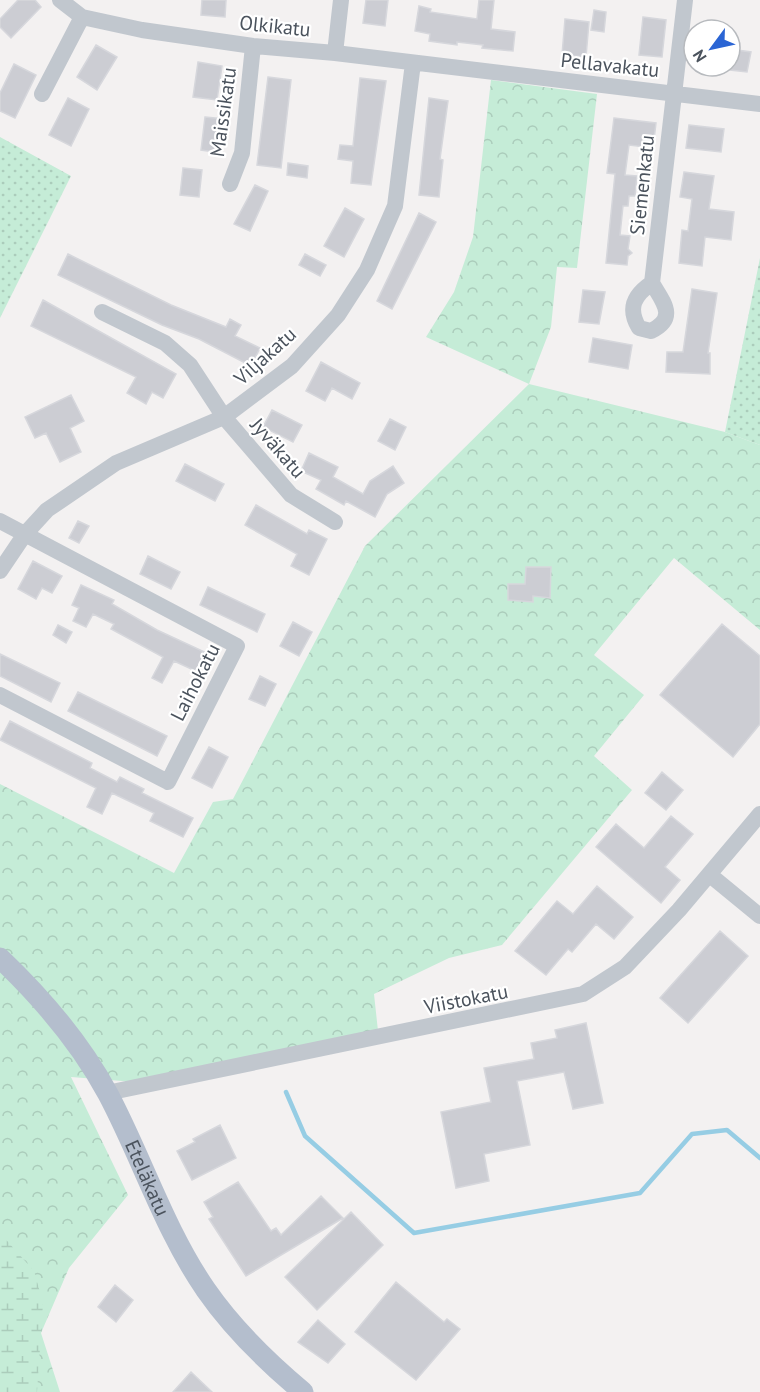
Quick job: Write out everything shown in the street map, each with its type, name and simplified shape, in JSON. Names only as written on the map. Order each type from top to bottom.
[{"type":"main road","name":"Eteläkatu","points":[[0,958],[29,985],[64,1026],[107,1093],[159,1206],[206,1289],[236,1329],[265,1361],[303,1392]]},
{"type":"street","name":"Olkikatu","points":[[60,0],[82,17],[142,30],[253,46],[335,53],[492,73]]},
{"type":"street","points":[[335,53],[341,0]]},
{"type":"street","name":"Siemenkatu","points":[[652,283],[685,0]]},
{"type":"street","points":[[42,94],[82,17]]},
{"type":"street","name":"Maissikatu","points":[[230,184],[242,153],[253,46]]},
{"type":"street","name":"Viljakatu","points":[[0,571],[25,534],[47,510],[116,463],[224,417],[292,366],[338,315],[367,270],[395,206],[413,63]]},
{"type":"street","name":"Pellavakatu","points":[[492,73],[760,104]]},
{"type":"street","name":"Jyväkatu","points":[[102,312],[165,343],[190,365],[224,417],[291,495],[335,522]]},
{"type":"street","points":[[0,521],[25,534]]},
{"type":"street","name":"Laihokatu","points":[[0,695],[168,782],[237,646],[25,534]]},
{"type":"street","name":"Viistokatu","points":[[107,1093],[583,994],[625,967],[710,875],[760,814]]},
{"type":"street","points":[[710,875],[760,916]]},
{"type":"green space","points":[[491,80],[597,94],[577,268],[557,267],[551,327],[529,384],[426,337],[454,292],[473,237]]},
{"type":"green space","points":[[0,137],[71,176],[0,318]]},
{"type":"green space","points":[[760,258],[760,445],[725,432]]},
{"type":"green space","points":[[529,384],[725,432],[760,445],[760,630],[674,558],[594,655],[644,695],[594,756],[632,790],[502,945],[449,958],[374,994],[378,1031],[135,1082],[71,1077],[128,1195],[69,1268],[41,1333],[60,1392],[0,1392],[0,784],[174,873],[213,802],[233,799],[365,546]]},
{"type":"green space","points":[[0,1233],[34,1271],[43,1303],[37,1392],[0,1392]]},
{"type":"building","points":[[18,0],[35,0],[41,7],[11,38],[0,27],[0,19]]},
{"type":"building","points":[[202,0],[226,0],[225,17],[201,15]]},
{"type":"building","points":[[366,0],[388,0],[385,26],[363,23]]},
{"type":"building","points":[[479,0],[494,0],[491,29],[515,32],[513,51],[482,48],[483,45],[457,42],[457,45],[429,41],[430,34],[415,31],[419,6],[431,9],[430,12],[477,19]]},
{"type":"building","points":[[594,10],[606,12],[604,32],[591,30]]},
{"type":"building","points":[[643,17],[666,20],[662,57],[639,55]]},
{"type":"building","points":[[565,19],[589,22],[586,57],[562,55]]},
{"type":"building","points":[[96,45],[117,57],[97,90],[77,77]]},
{"type":"building","points":[[742,51],[751,52],[747,72],[742,71]]},
{"type":"building","points":[[198,62],[222,66],[217,100],[193,97]]},
{"type":"building","points":[[14,64],[36,75],[15,118],[0,111],[0,93]]},
{"type":"building","points":[[268,77],[291,80],[281,168],[257,165]]},
{"type":"building","points":[[360,78],[386,81],[371,185],[351,183],[353,161],[338,159],[340,145],[353,146]]},
{"type":"building","points":[[68,98],[89,109],[71,146],[49,135]]},
{"type":"building","points":[[429,98],[448,101],[440,159],[443,160],[439,197],[419,195]]},
{"type":"building","points":[[205,117],[225,119],[221,153],[201,150]]},
{"type":"building","points":[[614,118],[656,123],[653,148],[629,145],[625,175],[637,176],[635,196],[629,196],[628,206],[623,206],[620,235],[630,236],[628,249],[632,253],[628,256],[627,265],[606,263],[615,174],[607,173]]},
{"type":"building","points":[[689,125],[724,129],[721,152],[686,148]]},
{"type":"building","points":[[288,163],[308,166],[307,178],[287,175]]},
{"type":"building","points":[[183,168],[202,170],[199,197],[180,195]]},
{"type":"building","points":[[684,172],[714,176],[709,209],[734,212],[731,240],[705,237],[702,266],[679,263],[682,230],[688,231],[692,199],[680,197]]},
{"type":"building","points":[[255,185],[268,191],[250,231],[234,224]]},
{"type":"building","points":[[345,208],[364,219],[344,257],[324,246]]},
{"type":"building","points":[[419,213],[436,222],[392,309],[377,301]]},
{"type":"building","points":[[68,254],[171,305],[226,327],[230,319],[241,325],[235,336],[260,348],[251,366],[199,339],[162,325],[58,275]]},
{"type":"building","points":[[305,254],[326,265],[320,276],[299,265]]},
{"type":"building","points":[[692,289],[717,293],[708,353],[710,353],[710,374],[666,372],[667,352],[683,352]]},
{"type":"building","points":[[583,290],[605,292],[599,324],[579,322]]},
{"type":"building","points":[[43,300],[176,374],[163,398],[152,392],[146,404],[127,393],[136,377],[31,326]]},
{"type":"building","points":[[593,338],[632,345],[628,369],[589,362]]},
{"type":"building","points":[[321,362],[360,383],[352,399],[332,388],[325,401],[306,391]]},
{"type":"building","points":[[71,395],[84,421],[70,428],[81,452],[60,462],[46,433],[35,438],[25,417]]},
{"type":"building","points":[[272,410],[302,425],[293,442],[263,427]]},
{"type":"building","points":[[390,419],[406,427],[395,450],[378,441]]},
{"type":"building","points":[[309,453],[338,467],[333,477],[363,494],[370,481],[393,466],[404,483],[387,494],[375,517],[346,501],[344,505],[316,489],[321,480],[301,471]]},
{"type":"building","points":[[185,464],[224,484],[215,501],[176,481]]},
{"type":"building","points":[[256,505],[307,534],[309,530],[327,539],[309,575],[291,566],[297,554],[245,525]]},
{"type":"building","points":[[78,521],[89,526],[79,543],[69,538]]},
{"type":"building","points":[[148,556],[180,572],[171,589],[140,574]]},
{"type":"building","points":[[33,561],[62,576],[52,593],[42,588],[36,599],[18,589]]},
{"type":"building","points":[[526,567],[551,567],[550,598],[533,596],[533,602],[508,600],[508,584],[525,584]]},
{"type":"building","points":[[81,585],[114,600],[112,604],[157,630],[209,654],[200,673],[174,661],[162,683],[152,678],[163,657],[111,629],[114,624],[93,614],[86,627],[73,621],[79,608],[72,605]]},
{"type":"building","points":[[208,587],[265,614],[257,632],[200,605]]},
{"type":"building","points":[[293,622],[312,632],[299,656],[280,646]]},
{"type":"building","points":[[722,624],[760,656],[760,724],[733,757],[660,695]]},
{"type":"building","points":[[58,625],[72,632],[66,643],[53,635]]},
{"type":"building","points":[[0,654],[60,683],[51,702],[0,676]]},
{"type":"building","points":[[260,676],[276,684],[265,706],[249,699]]},
{"type":"building","points":[[78,692],[167,736],[157,756],[68,711]]},
{"type":"building","points":[[10,721],[92,763],[90,768],[117,782],[120,777],[144,789],[142,793],[193,818],[183,837],[150,821],[154,813],[112,793],[102,814],[87,807],[96,788],[0,740]]},
{"type":"building","points":[[209,747],[228,757],[212,788],[192,778]]},
{"type":"building","points":[[662,772],[683,790],[666,810],[645,793]]},
{"type":"building","points":[[671,816],[693,834],[665,867],[680,880],[661,903],[596,847],[616,824],[644,848]]},
{"type":"building","points":[[597,886],[633,917],[614,939],[596,924],[572,952],[568,949],[546,975],[515,951],[557,901],[573,914]]},
{"type":"building","points":[[720,931],[748,956],[688,1023],[660,998]]},
{"type":"building","points":[[586,1023],[603,1103],[573,1109],[564,1072],[517,1081],[530,1145],[484,1154],[489,1181],[456,1188],[441,1112],[491,1102],[484,1068],[534,1059],[531,1043],[557,1038],[555,1030]]},
{"type":"building","points":[[220,1125],[236,1158],[192,1180],[177,1151],[195,1142],[193,1139]]},
{"type":"building","points":[[238,1182],[271,1231],[276,1228],[281,1235],[321,1196],[343,1218],[246,1276],[209,1219],[213,1217],[204,1202]]},
{"type":"building","points":[[351,1212],[383,1245],[317,1310],[285,1277]]},
{"type":"building","points":[[396,1282],[444,1322],[447,1319],[460,1329],[416,1380],[355,1332]]},
{"type":"building","points":[[115,1285],[133,1300],[116,1322],[98,1307]]},
{"type":"building","points":[[318,1320],[345,1344],[328,1363],[298,1342]]},
{"type":"building","points":[[191,1372],[212,1392],[173,1392]]},
{"type":"waterway","points":[[286,1092],[305,1136],[414,1233],[640,1193],[692,1134],[727,1130],[760,1158]]}]
